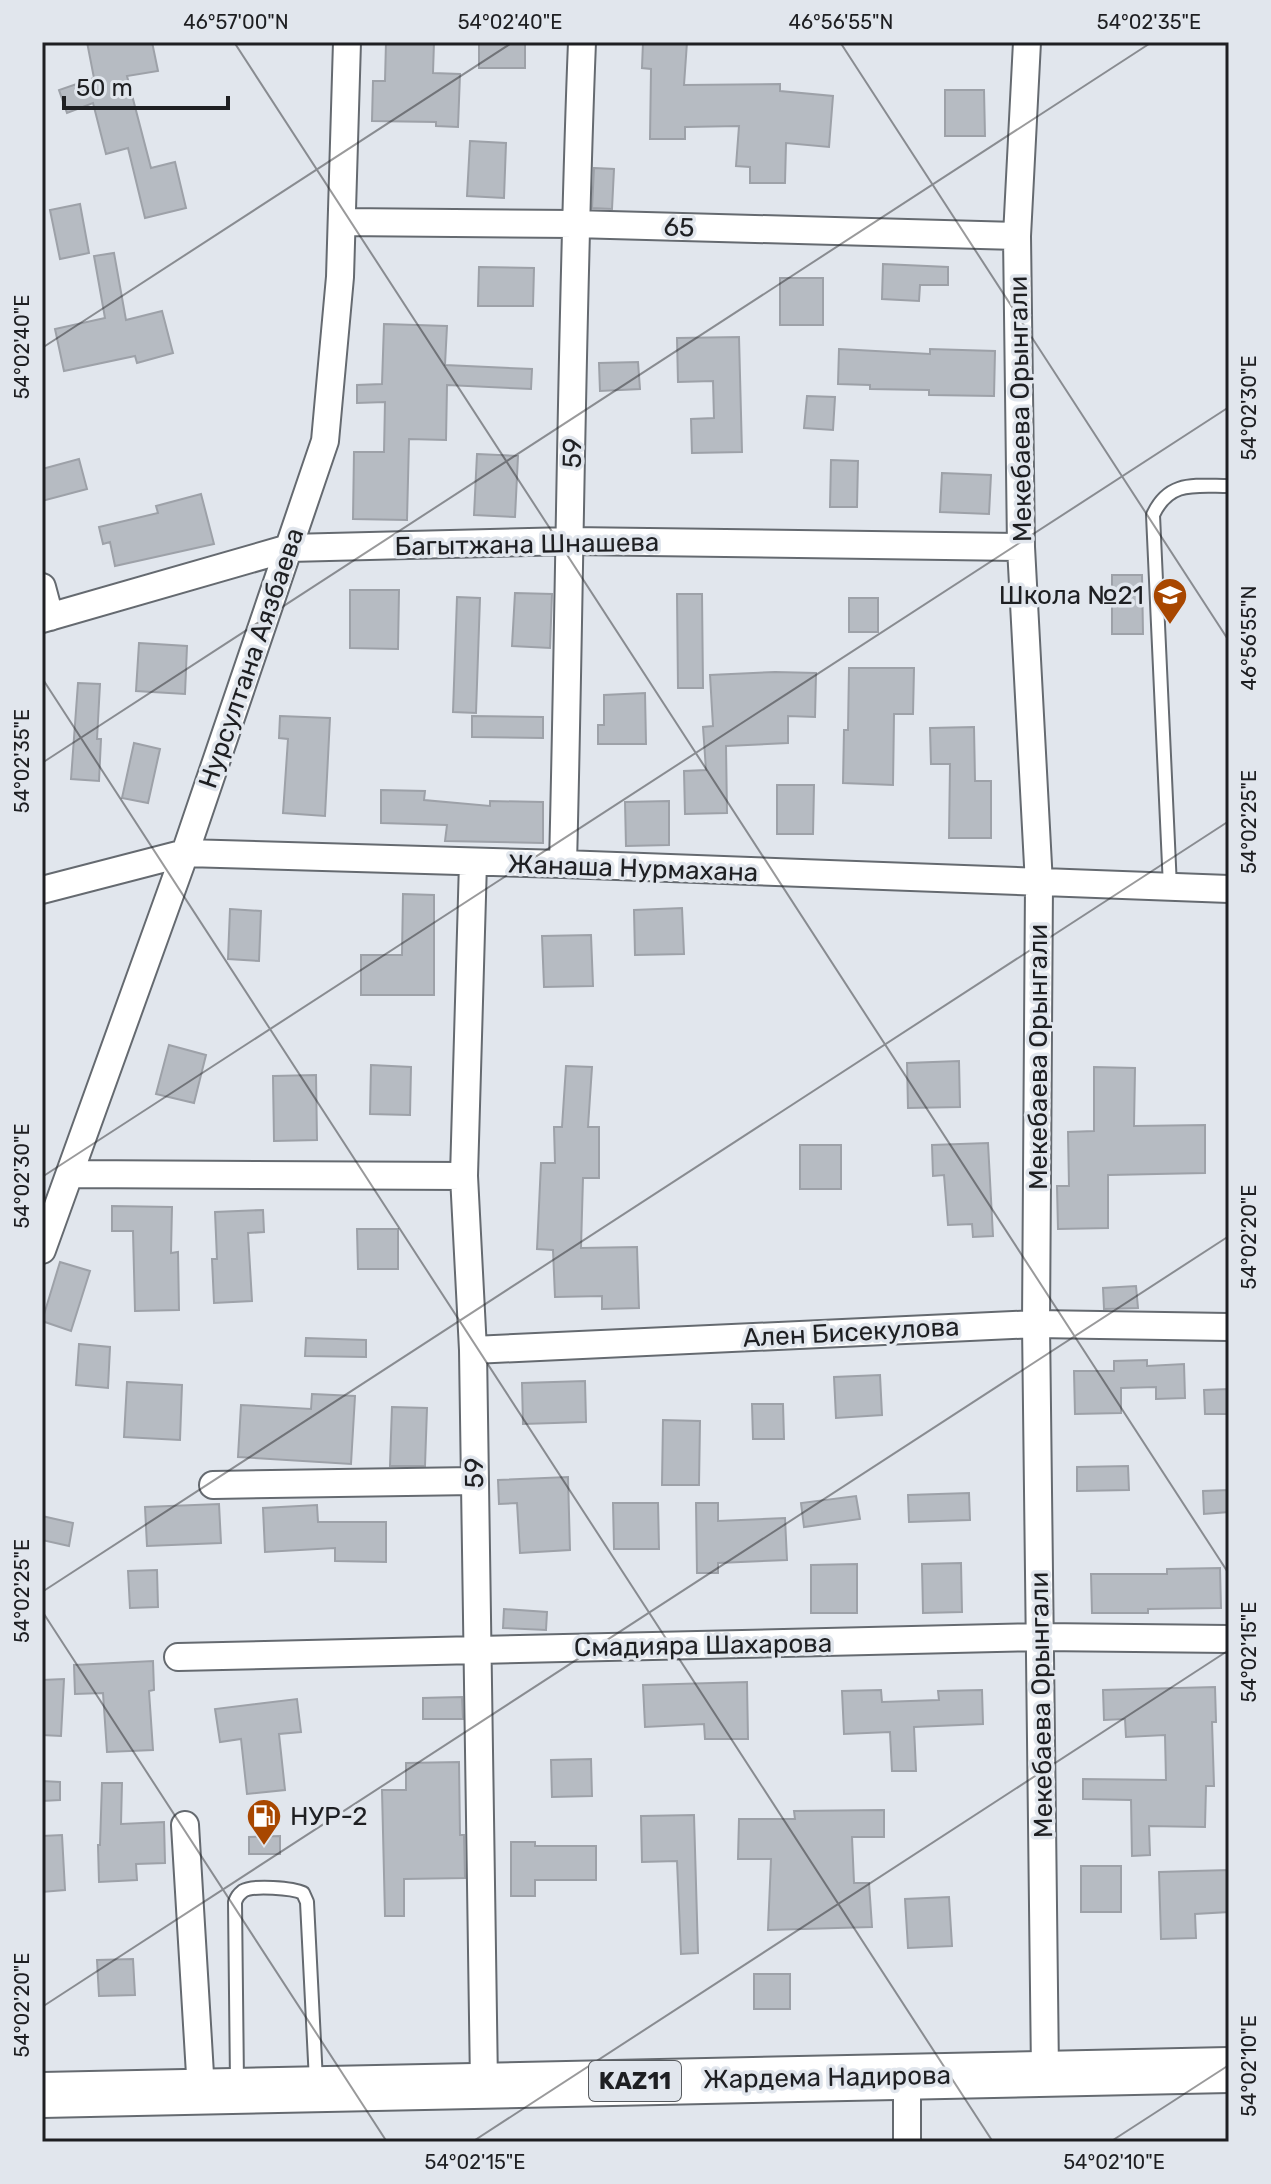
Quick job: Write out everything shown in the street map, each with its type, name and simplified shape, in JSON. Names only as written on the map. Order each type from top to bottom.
[{"type":"highway","name":"Жардема Надирова","points":[[42,2095],[1229,2070]]},
{"type":"street","name":"Нурсултана Аязбаева","points":[[42,1250],[58,1188],[185,853],[325,441],[340,277],[347,42]]},
{"type":"street","name":"59","points":[[563,864],[571,541],[574,224],[582,42]]},
{"type":"street","name":"Мекебаева Орынгали","points":[[1027,42],[1017,236],[1021,547],[1039,884],[1036,1324],[1045,2072]]},
{"type":"street","name":"65","points":[[342,222],[574,224],[1017,236]]},
{"type":"street","name":"Багытжана Шнашева","points":[[46,618],[289,548],[571,541],[1021,547]]},
{"type":"street","points":[[42,587],[46,618]]},
{"type":"street","name":"Жанаша Нурмахана","points":[[42,890],[185,853],[1229,889]]},
{"type":"street","name":"59","points":[[473,862],[464,1176],[473,1350],[484,2084]]},
{"type":"street","points":[[58,1188],[464,1176]]},
{"type":"street","name":"Ален Бисекулова","points":[[473,1350],[1036,1324],[1229,1327]]},
{"type":"street","points":[[213,1485],[474,1481]]},
{"type":"street","name":"Смадияра Шахарова","points":[[178,1657],[1041,1637],[1229,1639]]},
{"type":"street","points":[[185,1825],[219,2091]]},
{"type":"street","points":[[907,2076],[907,2142]]},
{"type":"lane","points":[[1170,887],[1153,515],[1160,499],[1179,487],[1229,486]]},
{"type":"lane","points":[[219,2091],[235,1902],[239,1893],[248,1889],[295,1889],[303,1893],[307,1902],[316,2088]]},
{"type":"building","points":[[87,42],[152,42],[158,71],[127,76],[151,168],[175,162],[186,208],[145,218],[128,148],[106,154],[93,103],[67,113],[59,90],[94,78]]},
{"type":"building","points":[[386,42],[434,42],[433,73],[460,74],[458,127],[436,126],[436,122],[372,121],[373,81],[385,81]]},
{"type":"building","points":[[479,42],[525,42],[525,68],[479,68]]},
{"type":"building","points":[[643,42],[687,42],[684,85],[780,84],[780,91],[833,96],[829,147],[786,143],[785,183],[750,183],[750,167],[736,166],[739,126],[685,127],[685,139],[650,139],[651,69],[642,68]]},
{"type":"building","points":[[945,90],[984,90],[985,136],[945,136]]},
{"type":"building","points":[[470,141],[506,143],[504,198],[467,196]]},
{"type":"building","points":[[594,168],[614,169],[612,209],[592,208]]},
{"type":"building","points":[[80,204],[89,253],[60,259],[50,210]]},
{"type":"building","points":[[114,253],[126,320],[162,311],[173,353],[137,363],[135,356],[64,371],[55,329],[105,318],[94,256]]},
{"type":"building","points":[[883,264],[948,267],[948,285],[920,285],[919,301],[882,299]]},
{"type":"building","points":[[479,267],[534,268],[533,306],[478,306]]},
{"type":"building","points":[[780,278],[823,278],[823,325],[780,325]]},
{"type":"building","points":[[384,324],[447,326],[445,365],[532,369],[531,389],[447,385],[446,440],[409,439],[407,520],[353,519],[354,452],[384,452],[385,402],[357,403],[357,385],[382,384]]},
{"type":"building","points":[[739,337],[742,452],[692,453],[691,419],[714,418],[713,381],[678,382],[677,338]]},
{"type":"building","points":[[839,349],[930,354],[930,349],[995,351],[994,396],[929,395],[929,390],[870,389],[870,385],[838,384]]},
{"type":"building","points":[[638,362],[640,389],[600,391],[599,363]]},
{"type":"building","points":[[807,396],[835,397],[833,430],[804,428]]},
{"type":"building","points":[[477,454],[518,456],[515,517],[474,515]]},
{"type":"building","points":[[79,459],[87,489],[42,501],[42,469]]},
{"type":"building","points":[[831,460],[858,461],[857,507],[830,507]]},
{"type":"building","points":[[942,473],[991,475],[989,514],[940,512]]},
{"type":"building","points":[[201,494],[214,544],[115,566],[110,542],[103,544],[99,527],[158,513],[156,506]]},
{"type":"building","points":[[1112,575],[1142,575],[1143,634],[1112,634]]},
{"type":"building","points":[[350,590],[399,590],[398,649],[350,648]]},
{"type":"building","points":[[515,593],[552,594],[550,648],[512,646]]},
{"type":"building","points":[[677,594],[702,594],[703,688],[678,688]]},
{"type":"building","points":[[457,597],[480,598],[476,713],[453,712]]},
{"type":"building","points":[[849,598],[878,598],[878,632],[849,632]]},
{"type":"building","points":[[139,643],[187,646],[185,694],[136,691]]},
{"type":"building","points":[[849,668],[914,668],[913,714],[894,714],[893,785],[843,783]]},
{"type":"building","points":[[816,673],[815,717],[788,716],[788,743],[726,746],[727,813],[685,814],[684,771],[706,770],[703,727],[713,726],[710,675]]},
{"type":"building","points":[[78,683],[100,684],[97,739],[101,739],[99,781],[71,779]]},
{"type":"building","points":[[645,693],[646,744],[598,744],[598,725],[604,725],[604,695]]},
{"type":"building","points":[[280,716],[330,718],[325,816],[283,813],[288,739],[279,738]]},
{"type":"building","points":[[472,716],[543,717],[543,738],[472,737]]},
{"type":"building","points":[[974,727],[975,781],[991,781],[991,838],[949,838],[950,764],[931,764],[930,728]]},
{"type":"building","points":[[134,743],[160,749],[148,803],[122,798]]},
{"type":"building","points":[[777,785],[814,785],[813,834],[777,834]]},
{"type":"building","points":[[381,790],[425,791],[424,800],[490,806],[490,801],[543,802],[543,843],[445,841],[447,825],[381,823]]},
{"type":"building","points":[[669,801],[669,845],[626,846],[625,802]]},
{"type":"building","points":[[403,894],[434,895],[434,995],[361,995],[361,955],[402,955]]},
{"type":"building","points":[[682,908],[684,954],[635,955],[634,910]]},
{"type":"building","points":[[230,909],[261,911],[259,961],[228,959]]},
{"type":"building","points":[[591,935],[593,986],[544,987],[542,936]]},
{"type":"building","points":[[169,1045],[206,1055],[194,1103],[156,1094]]},
{"type":"building","points":[[959,1061],[960,1107],[908,1108],[907,1063]]},
{"type":"building","points":[[371,1065],[411,1067],[410,1115],[370,1114]]},
{"type":"building","points":[[566,1066],[592,1067],[588,1127],[599,1127],[599,1178],[583,1178],[581,1248],[637,1247],[639,1308],[602,1309],[602,1296],[555,1297],[553,1250],[537,1249],[541,1163],[555,1163],[554,1127],[562,1127]]},
{"type":"building","points":[[1094,1067],[1135,1068],[1134,1126],[1205,1125],[1205,1173],[1108,1175],[1108,1228],[1058,1229],[1057,1186],[1069,1186],[1068,1132],[1094,1131]]},
{"type":"building","points":[[316,1075],[317,1140],[274,1141],[273,1076]]},
{"type":"building","points":[[988,1143],[993,1236],[973,1237],[972,1224],[948,1225],[944,1175],[933,1176],[932,1145]]},
{"type":"building","points":[[800,1145],[841,1145],[841,1189],[800,1189]]},
{"type":"building","points":[[112,1206],[172,1207],[171,1253],[178,1252],[179,1310],[135,1311],[133,1231],[112,1231]]},
{"type":"building","points":[[263,1210],[264,1232],[248,1233],[252,1301],[214,1303],[212,1259],[217,1259],[215,1212]]},
{"type":"building","points":[[357,1229],[398,1229],[398,1269],[358,1269]]},
{"type":"building","points":[[60,1262],[90,1271],[71,1331],[42,1321]]},
{"type":"building","points":[[1136,1286],[1138,1308],[1104,1309],[1103,1288]]},
{"type":"building","points":[[306,1338],[366,1340],[366,1357],[305,1356]]},
{"type":"building","points":[[79,1344],[110,1347],[108,1388],[76,1385]]},
{"type":"building","points":[[1147,1360],[1147,1366],[1184,1364],[1185,1398],[1156,1399],[1156,1387],[1121,1388],[1121,1413],[1075,1414],[1074,1371],[1114,1371],[1114,1361]]},
{"type":"building","points":[[880,1375],[882,1415],[836,1418],[834,1377]]},
{"type":"building","points":[[585,1381],[586,1422],[523,1424],[522,1383]]},
{"type":"building","points":[[127,1382],[182,1385],[180,1440],[124,1437]]},
{"type":"building","points":[[1229,1389],[1229,1414],[1205,1414],[1204,1390]]},
{"type":"building","points":[[312,1394],[355,1396],[351,1464],[238,1457],[241,1405],[311,1409]]},
{"type":"building","points":[[752,1404],[783,1404],[784,1439],[753,1439]]},
{"type":"building","points":[[392,1407],[427,1408],[425,1466],[390,1466]]},
{"type":"building","points":[[663,1420],[700,1421],[699,1485],[662,1485]]},
{"type":"building","points":[[1128,1466],[1129,1490],[1077,1491],[1077,1467]]},
{"type":"building","points":[[568,1477],[570,1550],[520,1553],[517,1503],[499,1504],[498,1480]]},
{"type":"building","points":[[1229,1490],[1229,1512],[1204,1514],[1203,1491]]},
{"type":"building","points":[[969,1493],[970,1520],[909,1522],[908,1495]]},
{"type":"building","points":[[856,1496],[860,1519],[804,1527],[801,1503]]},
{"type":"building","points":[[613,1503],[658,1503],[659,1549],[614,1549]]},
{"type":"building","points":[[696,1503],[718,1503],[718,1521],[785,1518],[787,1560],[718,1563],[718,1573],[697,1573]]},
{"type":"building","points":[[219,1504],[221,1543],[147,1546],[145,1507]]},
{"type":"building","points":[[317,1505],[318,1522],[386,1522],[386,1562],[335,1561],[335,1548],[265,1552],[263,1508]]},
{"type":"building","points":[[42,1516],[73,1523],[69,1546],[42,1540]]},
{"type":"building","points":[[961,1563],[962,1612],[923,1613],[922,1564]]},
{"type":"building","points":[[857,1564],[857,1613],[811,1613],[811,1565]]},
{"type":"building","points":[[1220,1568],[1221,1608],[1092,1613],[1091,1574],[1167,1574],[1167,1569]]},
{"type":"building","points":[[157,1570],[158,1607],[130,1608],[128,1571]]},
{"type":"building","points":[[504,1609],[547,1612],[546,1630],[503,1628]]},
{"type":"building","points":[[153,1661],[154,1690],[149,1691],[153,1750],[107,1752],[103,1693],[75,1694],[74,1665]]},
{"type":"building","points":[[64,1679],[61,1736],[42,1735],[42,1680]]},
{"type":"building","points":[[747,1682],[748,1739],[705,1739],[704,1724],[645,1727],[643,1685]]},
{"type":"building","points":[[1215,1687],[1216,1722],[1212,1722],[1214,1786],[1206,1786],[1205,1827],[1149,1826],[1150,1855],[1132,1856],[1131,1800],[1083,1799],[1083,1779],[1166,1780],[1165,1735],[1126,1737],[1125,1719],[1104,1720],[1103,1690]]},
{"type":"building","points":[[881,1690],[882,1702],[939,1700],[938,1691],[982,1690],[983,1724],[914,1727],[916,1771],[892,1771],[890,1732],[844,1734],[842,1691]]},
{"type":"building","points":[[462,1697],[463,1719],[423,1719],[423,1698]]},
{"type":"building","points":[[297,1699],[301,1732],[279,1734],[285,1790],[247,1794],[241,1739],[220,1742],[215,1709]]},
{"type":"building","points":[[591,1759],[592,1796],[552,1797],[551,1760]]},
{"type":"building","points":[[459,1762],[460,1835],[464,1835],[465,1878],[404,1879],[404,1916],[385,1916],[382,1790],[406,1790],[406,1763]]},
{"type":"building","points":[[42,1781],[60,1782],[60,1800],[42,1801]]},
{"type":"building","points":[[102,1783],[122,1783],[121,1824],[164,1822],[165,1863],[136,1864],[137,1880],[99,1882]]},
{"type":"building","points":[[884,1810],[884,1837],[852,1837],[854,1883],[869,1883],[872,1927],[768,1930],[771,1859],[738,1859],[739,1819],[795,1819],[794,1811]]},
{"type":"building","points":[[694,1815],[698,1953],[681,1954],[677,1861],[642,1862],[641,1816]]},
{"type":"building","points":[[62,1835],[65,1890],[42,1892],[42,1836]]},
{"type":"building","points":[[280,1836],[280,1854],[249,1854],[249,1837]]},
{"type":"building","points":[[511,1842],[535,1842],[535,1846],[596,1846],[596,1880],[535,1880],[535,1896],[511,1896]]},
{"type":"building","points":[[1081,1866],[1121,1866],[1121,1912],[1081,1912]]},
{"type":"building","points":[[1229,1870],[1229,1912],[1195,1914],[1196,1938],[1161,1939],[1159,1872]]},
{"type":"building","points":[[949,1897],[952,1946],[908,1948],[905,1899]]},
{"type":"building","points":[[133,1959],[135,1995],[99,1996],[97,1960]]},
{"type":"building","points":[[754,1974],[790,1974],[790,2009],[754,2009]]},
{"type":"place","name":"Школа №21","points":[[1170,626]]},
{"type":"place","name":"НУР-2","points":[[264,1847]]}]
